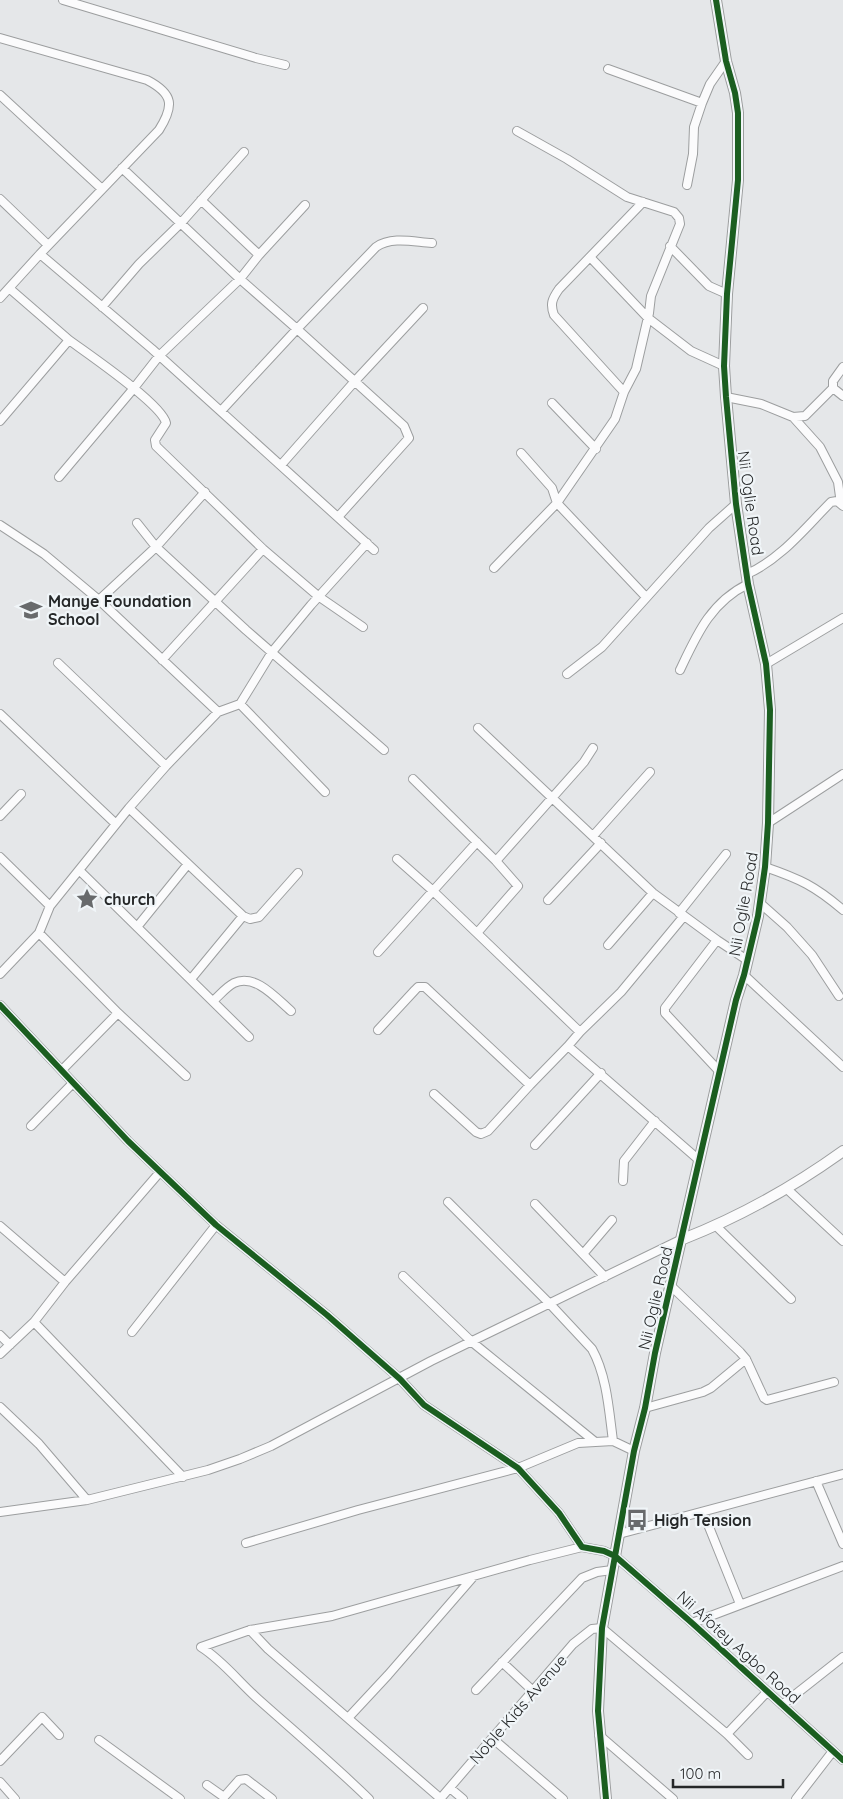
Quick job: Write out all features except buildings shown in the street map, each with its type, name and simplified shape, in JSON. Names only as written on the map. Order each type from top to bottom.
[{"type":"street","points":[[63,0],[76,2],[256,58],[285,65]]},
{"type":"street","name":"Nii Oglie Road","points":[[606,1799],[599,1734],[598,1686],[602,1628],[634,1450],[645,1408],[719,1071],[744,975],[760,903],[768,823],[770,710],[766,664],[748,579],[736,504],[724,366],[727,294],[738,180],[738,113],[726,60],[717,1]]},
{"type":"street","points":[[0,38],[147,80],[164,91],[170,101],[169,111],[159,130],[48,245],[0,298]]},
{"type":"street","points":[[686,185],[693,154],[694,127],[710,84],[726,60]]},
{"type":"street","points":[[608,69],[702,103]]},
{"type":"street","points":[[0,95],[102,189]]},
{"type":"street","points":[[494,568],[557,503],[615,419],[624,392],[636,369],[651,296],[680,224],[679,218],[674,212],[627,197],[518,130]]},
{"type":"street","points":[[102,307],[138,264],[181,223],[244,152]]},
{"type":"street","points":[[122,168],[240,279],[404,426],[409,438],[338,517]]},
{"type":"street","points":[[0,199],[48,245]]},
{"type":"street","points":[[201,200],[259,254]]},
{"type":"street","points":[[624,392],[554,315],[551,304],[553,297],[559,289],[643,202]]},
{"type":"street","points":[[59,477],[159,356],[240,279],[259,254],[305,205]]},
{"type":"street","points":[[221,412],[376,246],[391,240],[432,243]]},
{"type":"street","points":[[670,246],[709,286],[727,294]]},
{"type":"street","points":[[40,254],[281,464],[374,550]]},
{"type":"street","points":[[590,257],[648,318],[690,351],[724,366]]},
{"type":"street","points":[[9,288],[69,340],[134,388],[165,418],[166,424],[156,440],[156,446],[263,549],[318,596],[363,627]]},
{"type":"street","points":[[281,464],[355,381],[424,308]]},
{"type":"street","points":[[0,421],[69,340]]},
{"type":"street","points":[[793,417],[805,416],[833,388],[833,381],[843,367]]},
{"type":"street","points":[[833,388],[843,396]]},
{"type":"street","points":[[726,397],[761,404],[793,417],[820,447],[838,482],[842,505]]},
{"type":"street","points":[[552,403],[596,449]]},
{"type":"street","points":[[521,453],[552,488],[557,503],[646,597]]},
{"type":"street","points":[[99,600],[156,547],[205,492]]},
{"type":"street","points":[[680,670],[697,635],[719,604],[779,554],[831,502],[837,501],[842,505]]},
{"type":"street","points":[[568,674],[602,648],[709,528],[736,504]]},
{"type":"street","points":[[137,523],[156,547],[384,750]]},
{"type":"street","points":[[0,524],[44,554],[99,600],[218,712]]},
{"type":"street","points":[[0,974],[39,933],[50,906],[129,808],[218,712],[240,704],[272,652],[318,596],[367,543]]},
{"type":"street","points":[[162,660],[263,549]]},
{"type":"street","points":[[766,664],[843,618]]},
{"type":"street","points":[[58,663],[166,766]]},
{"type":"street","points":[[240,704],[326,792]]},
{"type":"street","points":[[0,714],[116,824]]},
{"type":"street","points":[[478,728],[654,892],[682,915],[747,960]]},
{"type":"street","points":[[496,861],[584,762],[593,748]]},
{"type":"street","points":[[593,836],[650,772]]},
{"type":"street","points":[[768,823],[843,774]]},
{"type":"street","points":[[413,779],[496,861],[518,886],[477,933]]},
{"type":"street","points":[[0,816],[21,794]]},
{"type":"street","points":[[129,808],[243,916],[250,918],[259,917],[298,873]]},
{"type":"street","points":[[378,952],[477,842]]},
{"type":"street","points":[[548,900],[601,843]]},
{"type":"street","points":[[434,1094],[476,1132],[481,1134],[488,1131],[580,1032],[621,992],[682,915],[726,854]]},
{"type":"street","points":[[0,857],[50,906]]},
{"type":"street","points":[[397,859],[432,890],[580,1032]]},
{"type":"street","points":[[137,927],[188,864]]},
{"type":"street","points":[[765,867],[806,882],[843,910]]},
{"type":"street","points":[[79,870],[249,1037]]},
{"type":"street","points":[[608,945],[654,892]]},
{"type":"street","points":[[760,903],[787,927],[812,955],[839,996]]},
{"type":"street","points":[[191,979],[243,916]]},
{"type":"street","points":[[39,933],[118,1013],[186,1076]]},
{"type":"street","points":[[717,940],[665,1008],[665,1013],[719,1071]]},
{"type":"street","points":[[744,975],[843,1067]]},
{"type":"street","points":[[214,1002],[228,987],[235,982],[244,980],[254,982],[291,1011]]},
{"type":"street","points":[[378,1030],[418,987],[425,986],[530,1085]]},
{"type":"street","points":[[0,1005],[160,1172],[216,1224],[400,1379],[424,1405],[518,1468],[559,1514],[582,1547]]},
{"type":"street","points":[[62,1070],[118,1013]]},
{"type":"street","points":[[568,1046],[699,1160]]},
{"type":"street","points":[[535,1145],[601,1073]]},
{"type":"street","points":[[31,1126],[73,1083]]},
{"type":"street","points":[[623,1181],[624,1161],[655,1121]]},
{"type":"street","points":[[0,1512],[87,1500],[183,1477],[240,1459],[271,1446],[432,1361],[682,1239],[716,1226],[787,1189],[843,1151]]},
{"type":"street","points":[[0,1354],[34,1322],[64,1282],[160,1172]]},
{"type":"street","points":[[787,1189],[843,1241]]},
{"type":"street","points":[[448,1202],[585,1340],[596,1357],[608,1406],[613,1441]]},
{"type":"street","points":[[535,1204],[605,1277]]},
{"type":"street","points":[[583,1254],[612,1220]]},
{"type":"street","points":[[132,1332],[216,1224]]},
{"type":"street","points":[[0,1226],[64,1282]]},
{"type":"street","points":[[716,1226],[791,1299]]},
{"type":"street","points":[[403,1276],[472,1342],[594,1441]]},
{"type":"street","points":[[671,1286],[746,1359],[764,1398],[767,1400],[834,1382]]},
{"type":"street","points":[[34,1322],[183,1477]]},
{"type":"street","points":[[0,1336],[10,1345]]},
{"type":"street","points":[[645,1408],[703,1392],[711,1388],[746,1359]]},
{"type":"street","points":[[0,1407],[39,1444],[87,1500]]},
{"type":"street","points":[[246,1543],[358,1510],[518,1468],[578,1444],[594,1441],[613,1441],[634,1450]]},
{"type":"street","points":[[619,1534],[843,1474]]},
{"type":"street","points":[[816,1481],[843,1544]]},
{"type":"street","points":[[703,1512],[740,1604]]},
{"type":"street","points":[[369,1799],[209,1652],[201,1648],[250,1630],[332,1616],[582,1547],[604,1551],[615,1556]]},
{"type":"street","name":"Nii Afotey Agbo Road","points":[[615,1556],[843,1760]]},
{"type":"street","points":[[692,1623],[843,1566]]},
{"type":"street","points":[[476,1690],[582,1578],[597,1572],[612,1570]]},
{"type":"street","points":[[348,1718],[474,1576]]},
{"type":"street","points":[[602,1628],[727,1734],[748,1755]]},
{"type":"street","name":"Noble Kids Avenue","points":[[440,1799],[582,1635],[592,1629],[602,1628]]},
{"type":"street","points":[[250,1630],[268,1649],[440,1799]]},
{"type":"street","points":[[782,1705],[843,1657]]},
{"type":"street","points":[[502,1662],[533,1691]]},
{"type":"street","points":[[727,1734],[767,1692]]},
{"type":"street","points":[[0,1761],[42,1717],[59,1735]]},
{"type":"street","points":[[599,1734],[673,1799]]},
{"type":"street","points":[[492,1738],[563,1799]]},
{"type":"street","points":[[99,1740],[180,1799]]},
{"type":"street","points":[[796,1799],[833,1751]]},
{"type":"street","points":[[207,1785],[224,1796],[239,1780],[246,1779],[272,1799]]},
{"type":"street","points":[[0,1782],[15,1799]]},
{"type":"street","points":[[450,1788],[463,1799]]},
{"type":"cycle path","points":[[606,1799],[598,1711],[602,1628],[634,1451],[645,1408],[655,1353],[736,1000],[758,916],[765,867],[768,823],[770,710],[766,664],[748,584],[736,504],[724,366],[727,294],[738,180],[738,113],[735,93],[726,61],[716,0]]},
{"type":"cycle path","points":[[0,1005],[128,1141],[216,1225],[327,1315],[400,1379],[424,1405],[518,1468],[559,1513],[582,1547],[604,1551],[615,1556],[843,1760]]},
{"type":"place","name":"Manye Foundation School","points":[[31,610]]},
{"type":"place","name":"church","points":[[87,899]]},
{"type":"place","name":"High Tension","points":[[637,1520]]}]
